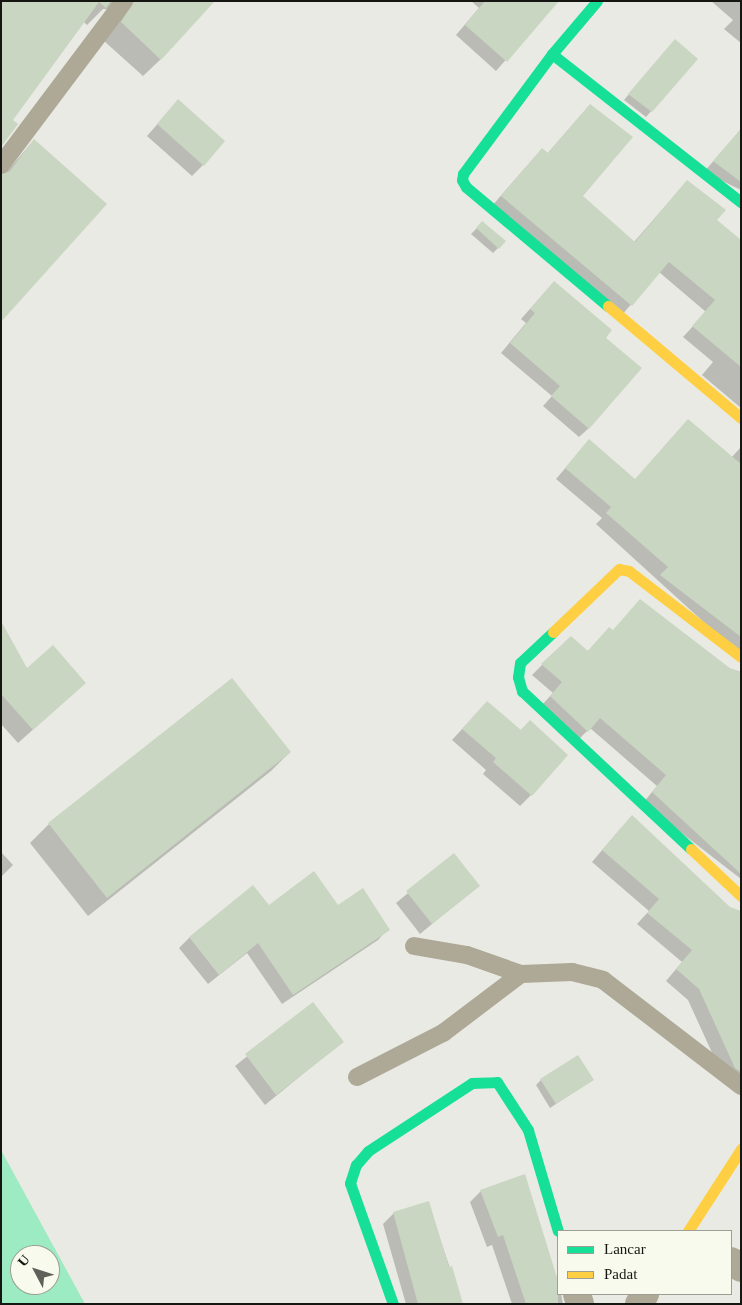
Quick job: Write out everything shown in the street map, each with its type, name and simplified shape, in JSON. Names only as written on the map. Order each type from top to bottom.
[{"type":"street","points":[[596,1],[552,54],[463,174],[462,180],[466,188],[741,418]]},
{"type":"street","points":[[552,54],[741,202]]},
{"type":"street","points":[[741,658],[629,571],[619,569],[520,663],[518,677],[522,691],[741,896]]},
{"type":"street","points":[[393,1304],[350,1182],[356,1165],[368,1151],[472,1082],[498,1082],[528,1130],[558,1230]]},
{"type":"street","points":[[690,1230],[741,1149]]},
{"type":"lane","points":[[1,165],[124,1]]},
{"type":"lane","points":[[414,946],[467,955],[521,974],[572,972],[603,980],[741,1086]]},
{"type":"lane","points":[[357,1077],[443,1033],[521,974]]},
{"type":"shaded area","points":[[1,1150],[53,1245],[10,1245],[10,1295],[60,1295],[60,1258],[85,1304],[1,1304]]},
{"type":"building","points":[[1,1],[111,1],[106,8],[99,2],[13,120],[18,124],[1,147]]},
{"type":"building","points":[[134,1],[215,1],[161,60],[121,22]]},
{"type":"building","points":[[485,1],[559,1],[507,62],[465,25]]},
{"type":"building","points":[[675,39],[698,59],[652,112],[628,94]]},
{"type":"building","points":[[178,99],[225,141],[204,166],[157,124]]},
{"type":"building","points":[[590,104],[633,137],[583,196],[635,242],[687,180],[726,210],[717,220],[741,240],[741,367],[692,326],[715,300],[669,262],[632,306],[501,196],[542,148],[548,153]]},
{"type":"building","points":[[741,129],[741,182],[713,161]]},
{"type":"building","points":[[34,139],[107,204],[1,322],[1,175],[10,171]]},
{"type":"building","points":[[482,221],[506,241],[499,249],[476,228]]},
{"type":"building","points":[[554,281],[612,330],[606,338],[642,368],[589,429],[551,396],[560,386],[510,343],[535,313],[530,309]]},
{"type":"building","points":[[688,419],[741,464],[741,637],[660,575],[668,567],[606,513],[611,507],[565,468],[589,439],[635,479]]},
{"type":"building","points":[[640,599],[731,669],[741,672],[741,874],[652,792],[666,775],[600,718],[588,732],[550,696],[562,682],[541,664],[571,636],[588,651],[609,627],[613,630]]},
{"type":"building","points":[[1,621],[27,668],[53,645],[86,683],[33,730],[1,694]]},
{"type":"building","points":[[232,678],[291,752],[107,898],[48,823]]},
{"type":"building","points":[[487,701],[521,730],[530,720],[568,755],[532,796],[493,762],[496,758],[462,729]]},
{"type":"building","points":[[632,815],[730,907],[741,911],[741,1072],[735,1068],[699,989],[676,969],[692,950],[647,913],[659,899],[602,850]]},
{"type":"building","points":[[454,853],[480,886],[432,924],[406,891]]},
{"type":"building","points":[[314,871],[338,905],[363,888],[390,930],[293,995],[258,943],[219,975],[189,937],[253,885],[269,905]]},
{"type":"building","points":[[313,1002],[344,1042],[276,1095],[245,1054]]},
{"type":"building","points":[[578,1055],[594,1080],[556,1104],[540,1079]]},
{"type":"building","points":[[525,1174],[557,1278],[558,1304],[526,1304],[503,1235],[498,1237],[480,1190]]},
{"type":"building","points":[[429,1201],[449,1267],[452,1266],[463,1304],[418,1304],[393,1212]]},
{"type":"traffic: fast","points":[[597,1],[552,54],[463,174],[462,180],[466,187],[608,306]]},
{"type":"traffic: fast","points":[[552,54],[741,202]]},
{"type":"traffic: fast","points":[[553,632],[520,663],[518,677],[522,691],[691,849]]},
{"type":"traffic: fast","points":[[393,1304],[350,1183],[356,1165],[368,1151],[472,1083],[497,1082],[528,1130],[558,1230]]},
{"type":"traffic: slow","points":[[608,306],[741,418]]},
{"type":"traffic: slow","points":[[553,632],[619,569],[629,571],[741,657]]},
{"type":"traffic: slow","points":[[691,849],[741,896]]},
{"type":"traffic: slow","points":[[689,1230],[741,1149]]}]
